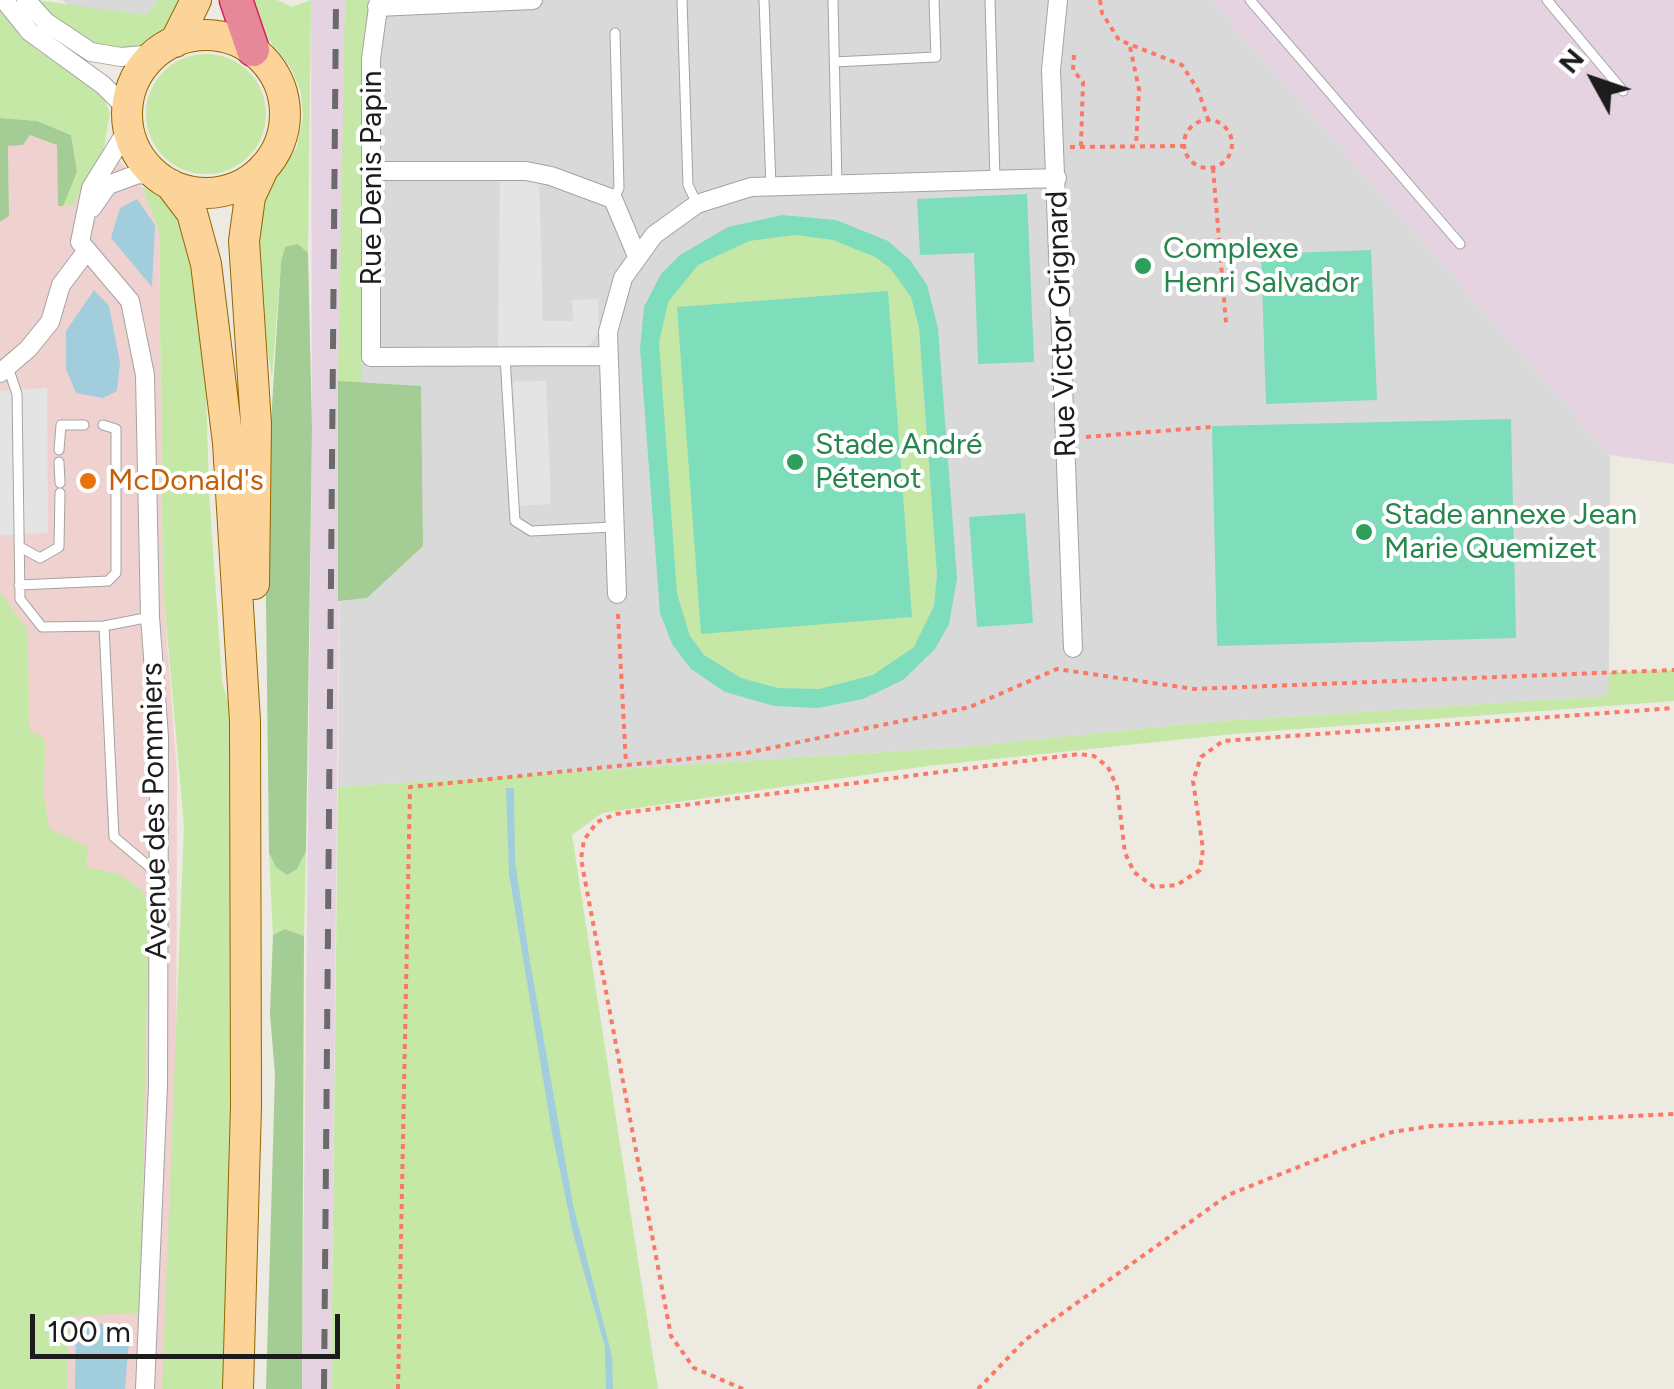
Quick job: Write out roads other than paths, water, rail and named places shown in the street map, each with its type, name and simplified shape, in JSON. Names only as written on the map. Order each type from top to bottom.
[{"type":"highway","points":[[236,0],[252,50]]},
{"type":"main road","points":[[196,0],[165,48],[136,79],[128,119],[138,154],[192,213],[206,264],[228,442],[245,721],[246,1106],[238,1389]]},
{"type":"main road","points":[[165,48],[215,36],[252,50],[274,72],[284,101],[280,141],[250,197],[244,241],[256,448],[253,628],[245,721]]},
{"type":"main road","points":[[163,180],[189,191],[220,192],[249,181],[264,167]]},
{"type":"street","points":[[4,0],[30,32],[103,85],[128,119],[96,177],[80,242],[85,253],[61,285],[50,322],[4,370]]},
{"type":"street","points":[[26,0],[46,22],[91,52],[121,57],[165,48]]},
{"type":"street","points":[[378,3],[534,0]]},
{"type":"street","name":"Rue Victor Grignard","points":[[1058,0],[1051,70],[1073,648]]},
{"type":"street","name":"Rue Denis Papin","points":[[378,3],[372,41],[371,357],[505,356]]},
{"type":"street","points":[[372,171],[526,171],[613,199],[621,208],[624,229],[637,256]]},
{"type":"street","points":[[83,227],[108,184],[138,174],[163,180]]},
{"type":"street","points":[[617,594],[607,356],[613,304],[637,256],[664,225],[723,193],[771,186],[1057,178]]},
{"type":"street","name":"Avenue des Pommiers","points":[[85,253],[124,291],[141,343],[150,617],[159,737],[158,1085],[145,1389]]},
{"type":"street","points":[[505,356],[607,356]]},
{"type":"lane","points":[[682,0],[688,184],[697,204]]},
{"type":"lane","points":[[764,0],[771,186]]},
{"type":"lane","points":[[833,0],[838,184]]},
{"type":"lane","points":[[834,62],[936,57],[934,0]]},
{"type":"lane","points":[[990,0],[994,179]]},
{"type":"lane","points":[[1250,0],[1460,244]]},
{"type":"lane","points":[[1547,0],[1624,91]]},
{"type":"lane","points":[[613,199],[619,188],[616,33]]},
{"type":"lane","points":[[505,356],[515,522],[531,531],[614,526]]},
{"type":"lane","points":[[4,370],[17,394],[19,585],[23,608],[42,626],[104,626],[150,617]]},
{"type":"lane","points":[[59,450],[62,425],[84,426]]},
{"type":"lane","points":[[19,585],[108,581],[116,573],[116,430],[103,425]]},
{"type":"lane","points":[[20,546],[40,558],[59,547],[59,462]]},
{"type":"lane","points":[[104,626],[114,837],[158,874]]},
{"type":"water","points":[[137,199],[155,225],[152,287],[111,238],[120,208]]},
{"type":"water","points":[[94,290],[109,306],[120,363],[117,391],[103,398],[76,393],[66,369],[66,331]]},
{"type":"water","points":[[506,788],[514,788],[515,860],[529,956],[573,1205],[612,1356],[613,1389],[606,1389],[605,1347],[573,1233],[552,1133],[509,874]]},
{"type":"water","points":[[126,1323],[130,1331],[125,1389],[75,1389],[76,1325]]},
{"type":"railway","points":[[324,1389],[336,0]]},
{"type":"place","name":"Complexe Henri Salvador","points":[[1143,266]]},
{"type":"place","name":"Stade André Pétenot","points":[[795,462]]},
{"type":"place","name":"McDonald's","points":[[88,481]]},
{"type":"place","name":"Stade annexe Jean Marie Quemizet","points":[[1364,532]]}]
